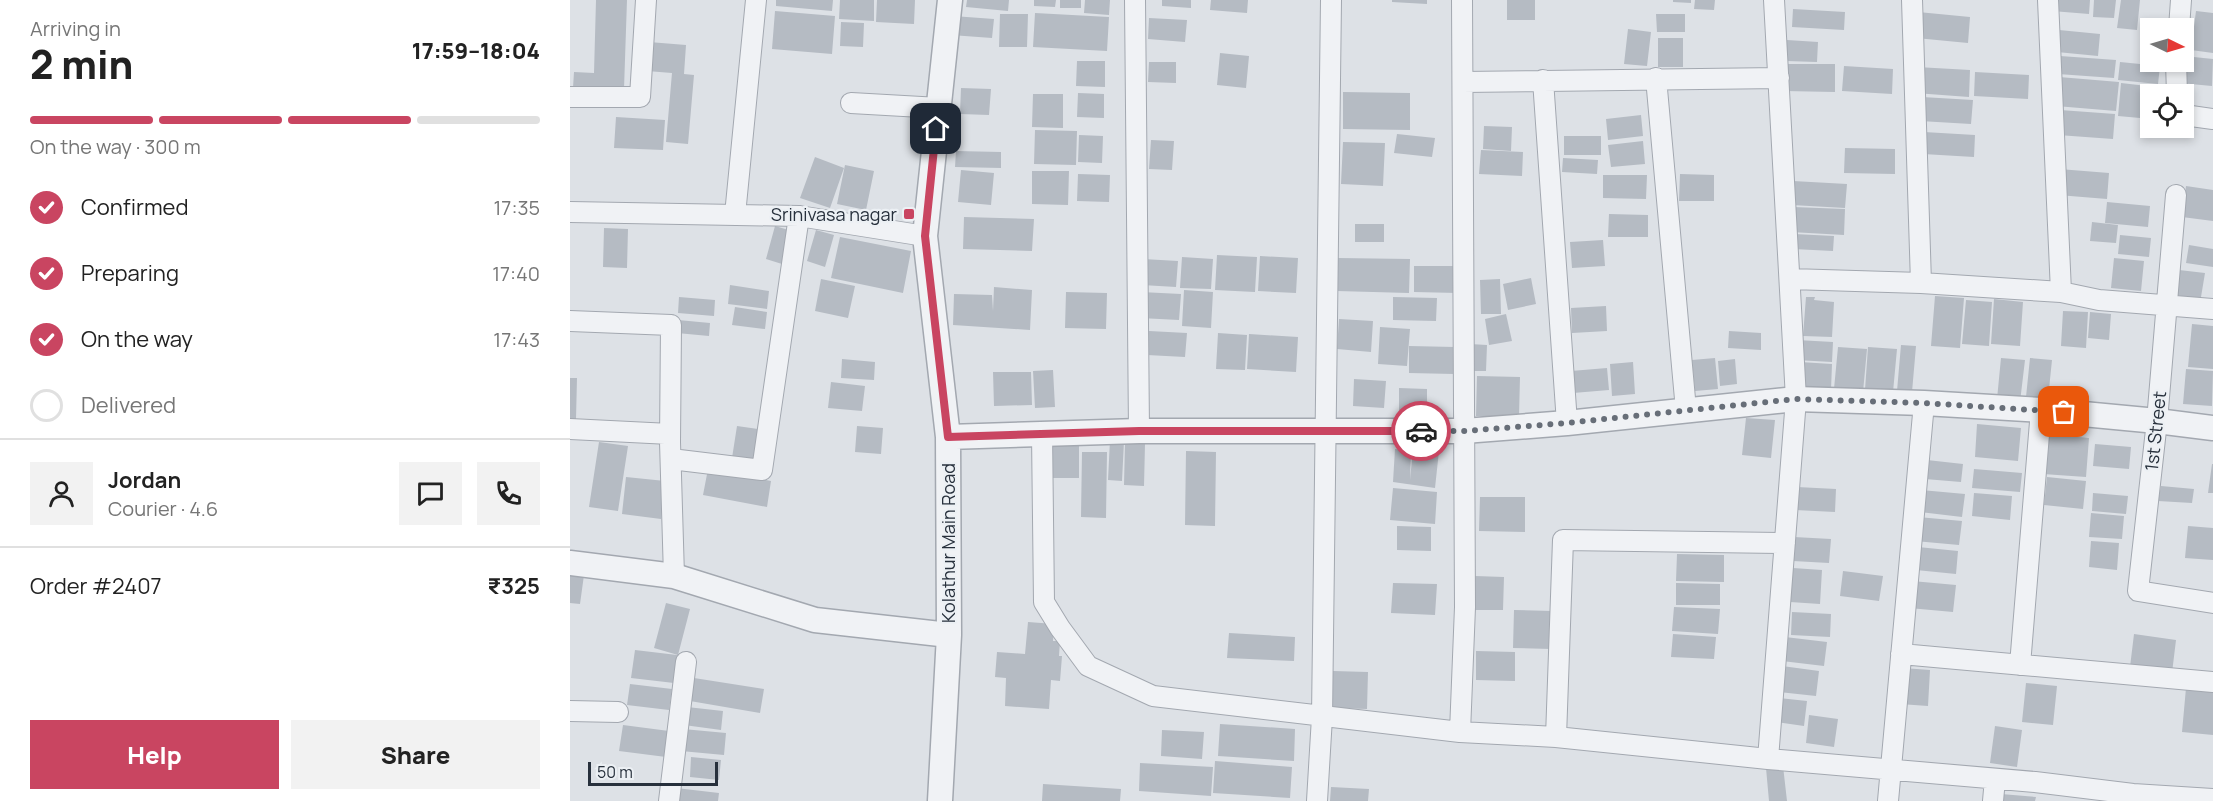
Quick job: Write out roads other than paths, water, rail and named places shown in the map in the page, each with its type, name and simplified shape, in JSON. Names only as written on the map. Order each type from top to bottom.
[{"type":"street","points":[[570,97],[639,97],[646,0]]},
{"type":"street","points":[[735,215],[756,0]]},
{"type":"street","name":"Kolathur Main Road","points":[[940,801],[949,635],[948,437],[925,236],[950,0]]},
{"type":"street","points":[[1135,0],[1139,431]]},
{"type":"street","points":[[1317,801],[1322,717],[1330,0]]},
{"type":"street","points":[[1460,732],[1465,607],[1462,0]]},
{"type":"street","points":[[1768,759],[1796,399],[1774,0]]},
{"type":"street","points":[[1912,0],[1921,283]]},
{"type":"street","points":[[2048,0],[2061,292]]},
{"type":"street","points":[[2180,18],[2181,0]]},
{"type":"street","points":[[1656,78],[1686,410]]},
{"type":"street","points":[[1463,82],[1779,78]]},
{"type":"street","points":[[1543,80],[1567,423]]},
{"type":"street","points":[[851,103],[939,108]]},
{"type":"street","points":[[2194,116],[2213,119]]},
{"type":"street","name":"1st Street","points":[[2176,195],[2157,421],[2138,591],[2213,603]]},
{"type":"street","points":[[570,212],[799,216],[925,236]]},
{"type":"street","points":[[671,459],[762,470],[799,216]]},
{"type":"street","points":[[1790,279],[1921,283],[2061,292],[2098,300],[2213,309]]},
{"type":"street","points":[[570,321],[671,324],[670,434],[674,576]]},
{"type":"street","points":[[948,437],[1139,431],[1464,431],[1567,423],[1796,399],[2041,410],[2213,428]]},
{"type":"street","points":[[1888,801],[1924,403]]},
{"type":"street","points":[[2020,665],[2041,410]]},
{"type":"street","points":[[570,429],[670,434]]},
{"type":"street","points":[[1042,434],[1044,602],[1088,666],[1153,696],[1460,732],[1556,737],[1995,779],[2133,797],[2213,799]]},
{"type":"street","points":[[1556,737],[1563,540],[1785,543]]},
{"type":"street","points":[[570,563],[674,576],[815,620],[949,635]]},
{"type":"street","points":[[1901,654],[2213,682]]},
{"type":"street","points":[[669,801],[686,662]]},
{"type":"street","points":[[570,711],[618,712]]},
{"type":"street","points":[[1993,801],[1995,779]]},
{"type":"place","name":"Srinivasa nagar","points":[[909,214]]}]
